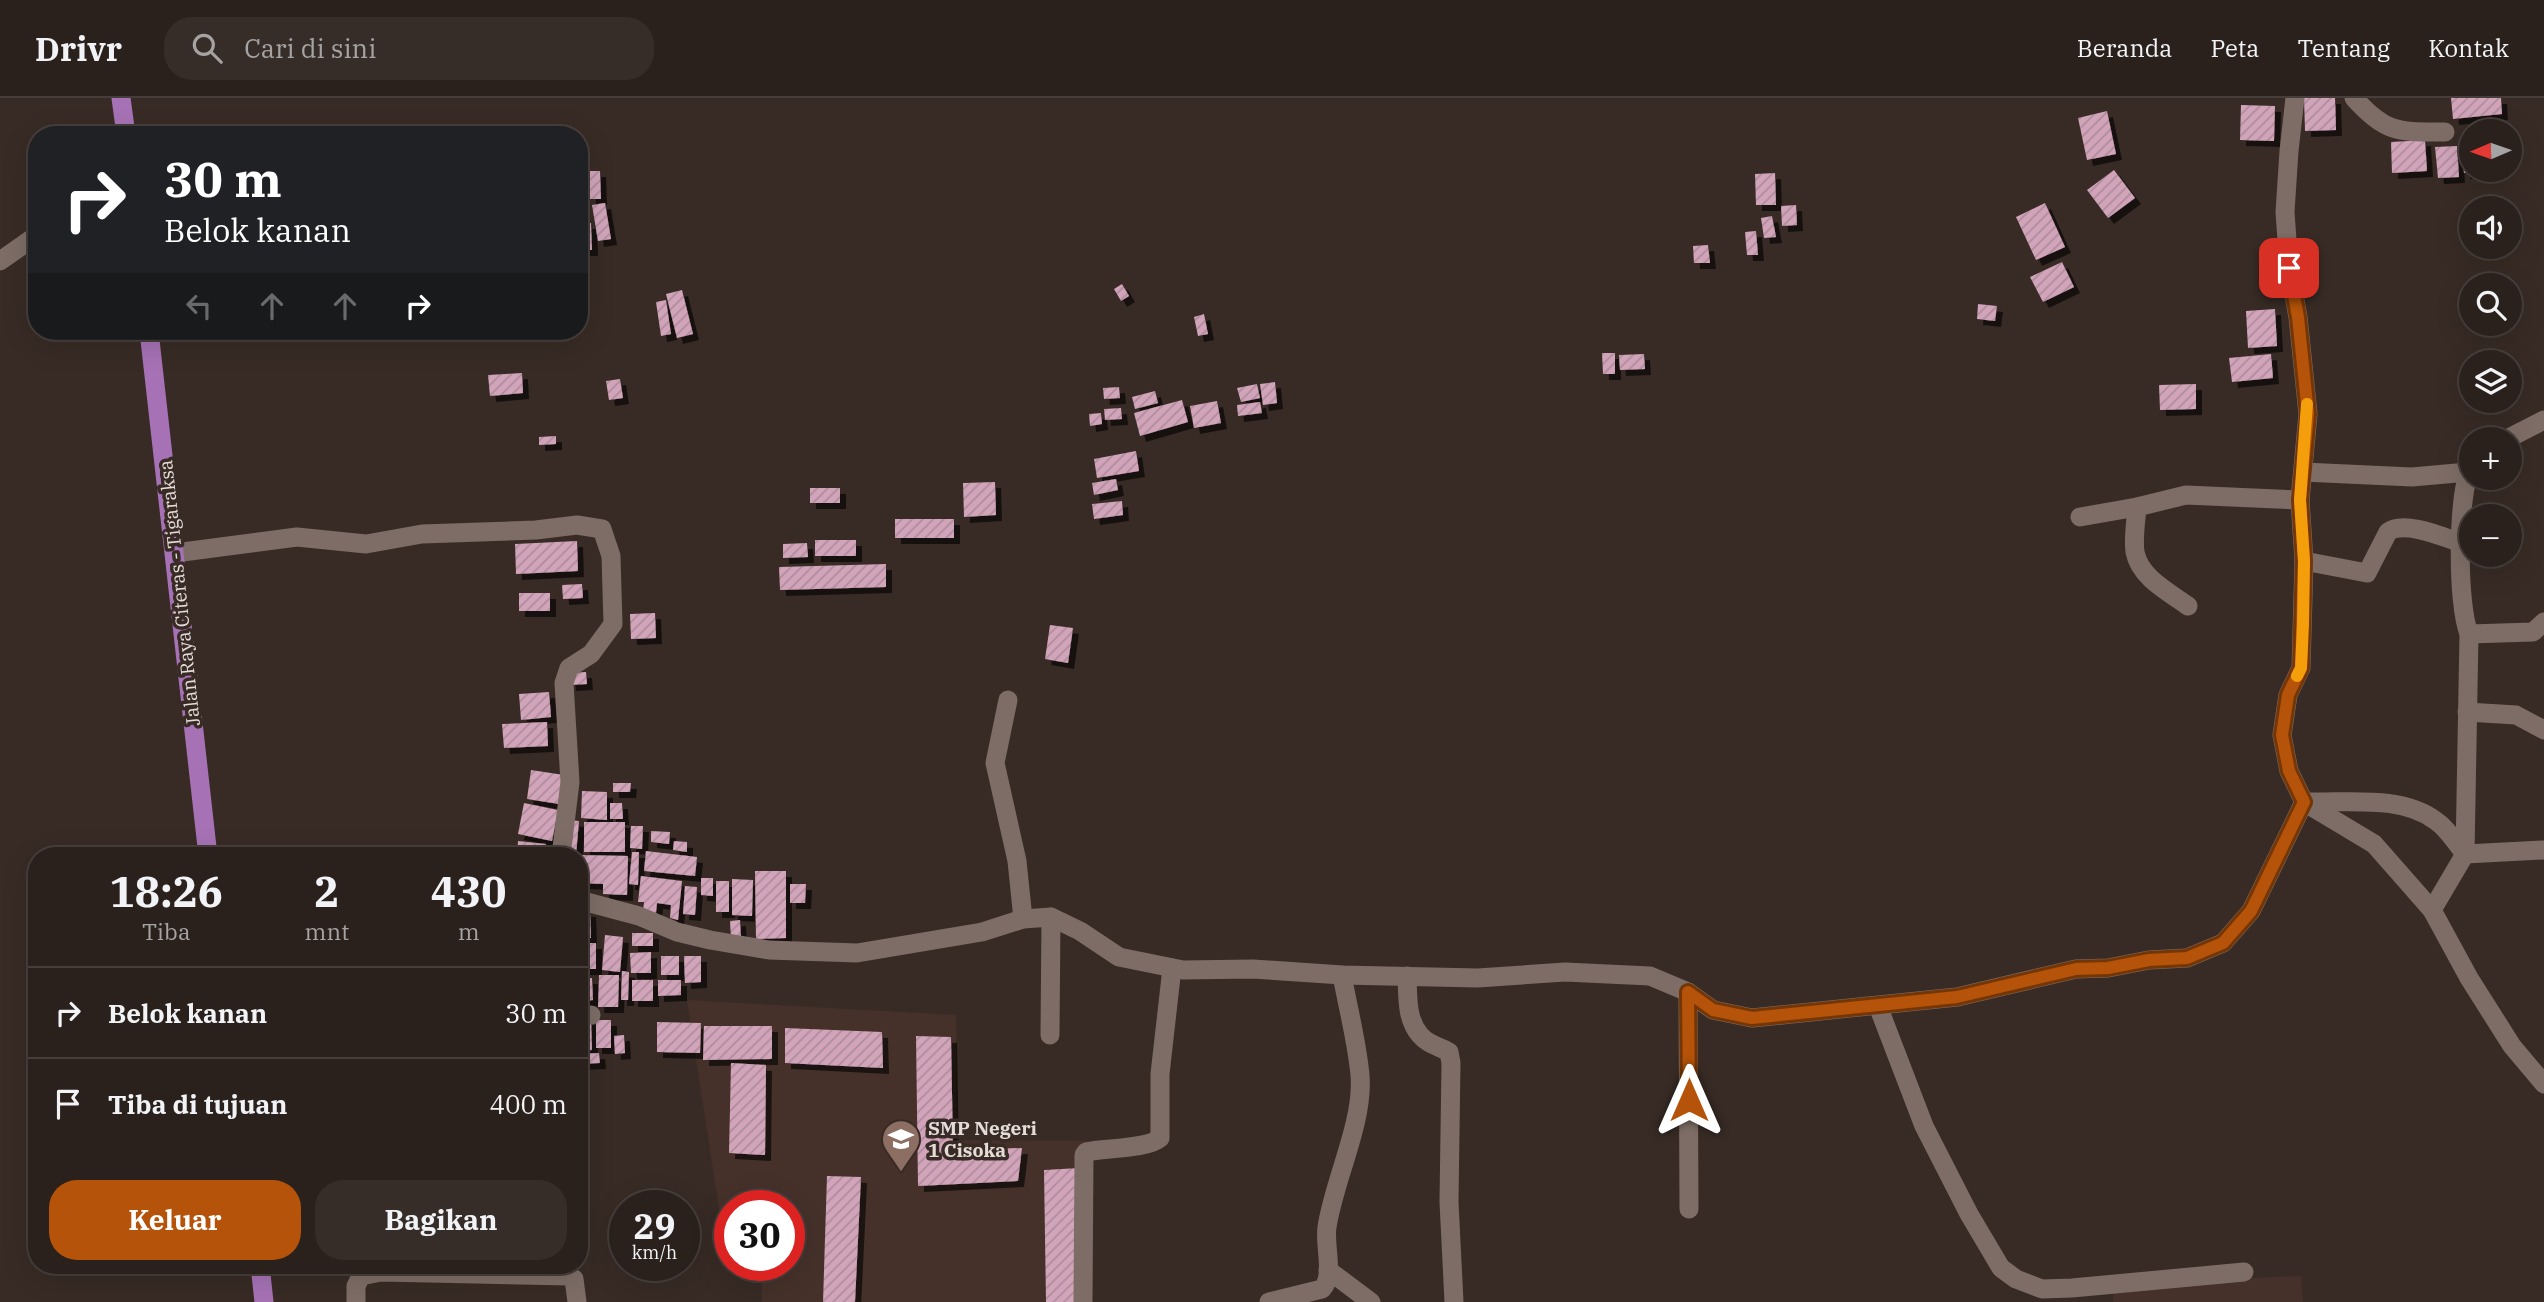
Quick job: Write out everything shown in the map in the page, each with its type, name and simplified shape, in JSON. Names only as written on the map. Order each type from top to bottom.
[{"type":"main road","points":[[121,98],[125,126]]},
{"type":"main road","name":"Jalan Raya Citeras - Tigaraksa","points":[[150,340],[207,847]]},
{"type":"main road","points":[[261,1274],[264,1302]]},
{"type":"street","points":[[2295,98],[2288,150],[2285,212],[2289,268],[2298,317],[2308,414],[2300,500],[2304,561],[2301,668],[2288,695],[2282,735],[2289,771],[2304,802],[2374,844],[2432,910],[2469,978],[2512,1046],[2544,1084]]},
{"type":"street","points":[[2354,98],[2366,112],[2392,129],[2405,132],[2445,132]]},
{"type":"street","points":[[0,261],[28,241]]},
{"type":"street","points":[[2522,431],[2544,419]]},
{"type":"street","points":[[2303,472],[2412,478],[2459,471]]},
{"type":"street","points":[[2080,517],[2186,495],[2300,500]]},
{"type":"street","points":[[2137,507],[2135,550],[2139,564],[2149,578],[2188,606]]},
{"type":"street","points":[[175,553],[298,537],[366,544],[422,534],[536,530],[577,525],[602,529],[611,556],[613,624],[591,654],[569,668],[564,683],[570,782],[562,847]]},
{"type":"street","points":[[2304,561],[2367,573],[2388,532],[2393,528],[2415,528],[2459,541]]},
{"type":"street","points":[[2432,910],[2465,854],[2469,634],[2464,620],[2462,567]]},
{"type":"street","points":[[2469,634],[2533,632],[2544,622]]},
{"type":"street","points":[[1007,700],[995,763],[1017,861],[1023,919]]},
{"type":"street","points":[[2467,712],[2516,715],[2544,730]]},
{"type":"street","points":[[2304,802],[2374,802],[2415,809],[2437,821],[2465,854]]},
{"type":"street","points":[[588,902],[639,916],[677,932],[769,950],[857,953],[982,932],[1023,919],[1051,917],[1080,931],[1119,957],[1183,970],[1253,969],[1342,975],[1478,978],[1565,972],[1650,976],[1688,992],[1713,1010],[1752,1018],[1957,997],[2076,969],[2108,968],[2149,960],[2187,958],[2223,943],[2251,911],[2304,802]]},
{"type":"street","points":[[2465,854],[2544,850]]},
{"type":"street","points":[[1051,917],[1051,1035]]},
{"type":"street","points":[[1083,1302],[1084,1156],[1086,1152],[1153,1143],[1160,1138],[1160,1074],[1172,968]]},
{"type":"street","points":[[1269,1302],[1322,1289],[1326,1284],[1326,1234],[1329,1213],[1358,1107],[1360,1077],[1342,975]]},
{"type":"street","points":[[1407,976],[1409,1012],[1413,1023],[1420,1036],[1449,1052],[1451,1063],[1449,1202],[1454,1302]]},
{"type":"street","points":[[1688,992],[1689,1209]]},
{"type":"street","points":[[1878,1006],[1924,1126],[2001,1268],[2016,1279],[2042,1289],[2245,1272]]},
{"type":"street","points":[[1328,1270],[1371,1302]]},
{"type":"street","points":[[356,1302],[356,1286],[361,1276],[370,1274]]},
{"type":"street","points":[[530,1274],[572,1277],[577,1302]]},
{"type":"shaded area","name":"SMP Negeri 1 Cisoka","points":[[687,1000],[956,1015],[957,1140],[1089,1141],[1090,1302],[762,1302],[761,1281],[805,1281],[805,1190],[716,1190]]},
{"type":"shaded area","points":[[2301,1276],[2303,1302],[2113,1302],[2114,1284]]},
{"type":"building","points":[[2304,98],[2335,98],[2336,130],[2305,131]]},
{"type":"building","points":[[2451,98],[2501,98],[2502,114],[2453,119]]},
{"type":"building","points":[[2241,105],[2275,106],[2274,141],[2240,140]]},
{"type":"building","points":[[2107,111],[2116,154],[2087,160],[2078,118]]},
{"type":"building","points":[[2425,140],[2427,171],[2392,173],[2391,142]]},
{"type":"building","points":[[2457,146],[2459,177],[2438,178],[2435,147]]},
{"type":"building","points":[[2114,170],[2135,198],[2108,218],[2087,190]]},
{"type":"building","points":[[588,171],[600,171],[601,199],[590,199]]},
{"type":"building","points":[[1775,173],[1776,205],[1756,205],[1755,174]]},
{"type":"building","points":[[605,203],[611,239],[598,241],[592,205]]},
{"type":"building","points":[[2045,203],[2065,247],[2036,260],[2016,217]]},
{"type":"building","points":[[1796,205],[1797,225],[1782,226],[1781,206]]},
{"type":"building","points":[[1772,216],[1776,237],[1764,238],[1761,218]]},
{"type":"building","points":[[588,223],[591,223],[592,250],[588,250]]},
{"type":"building","points":[[1756,231],[1758,255],[1747,255],[1745,232]]},
{"type":"building","points":[[1708,245],[1710,263],[1694,263],[1693,246]]},
{"type":"building","points":[[2062,262],[2074,287],[2043,302],[2030,277]]},
{"type":"building","points":[[1122,284],[1129,296],[1121,301],[1114,289]]},
{"type":"building","points":[[682,290],[693,334],[677,338],[666,294]]},
{"type":"building","points":[[666,300],[671,334],[661,336],[656,302]]},
{"type":"building","points":[[1978,304],[1997,306],[1995,321],[1977,319]]},
{"type":"building","points":[[2275,309],[2277,346],[2248,348],[2246,311]]},
{"type":"building","points":[[1204,314],[1208,334],[1198,336],[1194,317]]},
{"type":"building","points":[[1602,353],[1615,353],[1615,374],[1603,374]]},
{"type":"building","points":[[1644,354],[1645,369],[1620,370],[1619,355]]},
{"type":"building","points":[[2271,354],[2273,378],[2232,382],[2229,358]]},
{"type":"building","points":[[522,373],[523,393],[490,396],[488,375]]},
{"type":"building","points":[[620,379],[623,398],[609,400],[606,381]]},
{"type":"building","points":[[1275,382],[1277,403],[1263,405],[1260,384]]},
{"type":"building","points":[[1257,384],[1260,398],[1241,402],[1237,388]]},
{"type":"building","points":[[2196,384],[2196,409],[2160,410],[2159,385]]},
{"type":"building","points":[[1119,387],[1120,398],[1104,399],[1103,388]]},
{"type":"building","points":[[1155,391],[1158,403],[1135,409],[1132,397]]},
{"type":"building","points":[[1182,400],[1188,422],[1140,436],[1134,413]]},
{"type":"building","points":[[1217,401],[1221,423],[1194,428],[1190,406]]},
{"type":"building","points":[[1260,402],[1262,413],[1238,416],[1237,405]]},
{"type":"building","points":[[1121,408],[1122,419],[1105,420],[1104,409]]},
{"type":"building","points":[[1101,413],[1102,424],[1090,426],[1089,414]]},
{"type":"building","points":[[556,436],[556,444],[539,445],[539,437]]},
{"type":"building","points":[[1136,451],[1139,471],[1097,478],[1094,459]]},
{"type":"building","points":[[1116,479],[1118,490],[1094,495],[1092,483]]},
{"type":"building","points":[[995,482],[996,515],[964,517],[963,483]]},
{"type":"building","points":[[810,488],[840,488],[840,503],[810,503]]},
{"type":"building","points":[[1122,501],[1123,515],[1094,519],[1092,504]]},
{"type":"building","points":[[895,519],[954,519],[954,538],[895,538]]},
{"type":"building","points":[[815,540],[856,540],[856,556],[815,556]]},
{"type":"building","points":[[577,541],[578,571],[516,574],[515,544]]},
{"type":"building","points":[[807,543],[808,557],[783,558],[783,544]]},
{"type":"building","points":[[886,564],[886,587],[780,590],[779,567]]},
{"type":"building","points":[[582,584],[583,598],[563,599],[562,585]]},
{"type":"building","points":[[519,593],[550,593],[550,611],[519,611]]},
{"type":"building","points":[[655,613],[656,638],[631,639],[630,614]]},
{"type":"building","points":[[1050,625],[1073,628],[1068,663],[1045,659]]},
{"type":"building","points":[[586,672],[587,684],[570,685],[569,673]]},
{"type":"building","points":[[549,692],[551,717],[521,720],[519,694]]},
{"type":"building","points":[[547,722],[548,746],[504,748],[502,724]]},
{"type":"building","points":[[531,770],[564,775],[559,804],[527,799]]},
{"type":"building","points":[[613,783],[631,783],[630,792],[613,792]]},
{"type":"building","points":[[582,791],[607,792],[607,820],[581,818]]},
{"type":"building","points":[[524,803],[558,810],[552,841],[518,834]]},
{"type":"building","points":[[610,803],[622,803],[623,819],[610,819]]},
{"type":"building","points":[[569,820],[579,821],[577,847],[567,847]]},
{"type":"building","points":[[584,822],[625,822],[625,852],[588,852],[588,847],[584,847]]},
{"type":"building","points":[[631,826],[643,826],[642,849],[630,848]]},
{"type":"building","points":[[651,831],[670,832],[669,844],[651,842]]},
{"type":"building","points":[[518,841],[546,844],[546,847],[518,847]]},
{"type":"building","points":[[674,841],[687,842],[687,852],[673,850]]},
{"type":"building","points":[[646,851],[697,857],[695,876],[644,871]]},
{"type":"building","points":[[632,852],[639,852],[638,885],[629,884]]},
{"type":"building","points":[[588,855],[628,856],[627,895],[603,894],[603,884],[588,883]]},
{"type":"building","points":[[755,871],[786,871],[786,938],[756,939]]},
{"type":"building","points":[[641,876],[682,881],[678,920],[670,918],[671,905],[657,903],[656,913],[643,911],[644,902],[638,902]]},
{"type":"building","points":[[701,878],[713,878],[713,896],[701,895]]},
{"type":"building","points":[[732,879],[753,880],[752,916],[732,915]]},
{"type":"building","points":[[716,881],[729,881],[729,912],[716,912]]},
{"type":"building","points":[[790,884],[806,884],[805,903],[790,903]]},
{"type":"building","points":[[685,886],[697,887],[695,915],[683,914]]},
{"type":"building","points":[[588,911],[590,911],[591,938],[588,938]]},
{"type":"building","points":[[740,920],[741,939],[731,939],[730,921]]},
{"type":"building","points":[[632,933],[653,933],[653,946],[632,946]]},
{"type":"building","points":[[605,935],[623,937],[620,972],[602,970]]},
{"type":"building","points":[[588,943],[596,943],[596,969],[588,969]]},
{"type":"building","points":[[651,952],[651,973],[631,973],[630,953]]},
{"type":"building","points":[[661,956],[679,956],[679,975],[661,975]]},
{"type":"building","points":[[684,956],[701,956],[701,982],[685,983]]},
{"type":"building","points":[[622,971],[629,972],[628,1000],[621,1000]]},
{"type":"building","points":[[599,975],[619,975],[618,1007],[598,1007]]},
{"type":"building","points":[[588,978],[592,978],[593,1000],[588,1001]]},
{"type":"building","points":[[632,980],[653,980],[653,1001],[632,1001]]},
{"type":"building","points":[[658,980],[681,980],[681,995],[658,996]]},
{"type":"building","points":[[588,1019],[591,1019],[592,1050],[588,1050]]},
{"type":"building","points":[[596,1020],[611,1020],[611,1048],[596,1048]]},
{"type":"building","points":[[657,1022],[701,1023],[700,1053],[657,1052]]},
{"type":"building","points":[[704,1026],[772,1026],[772,1059],[703,1060]]},
{"type":"building","points":[[785,1028],[882,1032],[883,1068],[785,1063]]},
{"type":"building","points":[[624,1035],[625,1053],[615,1054],[614,1036]]},
{"type":"building","points":[[916,1036],[951,1037],[953,1150],[1022,1148],[1018,1181],[918,1186]]},
{"type":"building","points":[[599,1053],[600,1063],[588,1064],[588,1054]]},
{"type":"building","points":[[731,1063],[766,1065],[765,1155],[729,1153]]},
{"type":"building","points":[[1079,1168],[1080,1302],[1046,1302],[1044,1170]]},
{"type":"building","points":[[827,1176],[861,1177],[855,1302],[823,1302]]},
{"type":"slow traffic","points":[[2297,676],[2301,668],[2303,624],[2304,561],[2300,500],[2307,404]]},
{"type":"place","name":"SMP Negeri 1 Cisoka","points":[[901,1173]]},
{"type":"route","points":[[1689,1100],[1688,992],[1713,1010],[1752,1018],[1957,997],[2076,969],[2108,968],[2149,960],[2187,958],[2223,943],[2251,911],[2304,802],[2289,771],[2282,735],[2288,695],[2301,668],[2304,561],[2300,500],[2308,414],[2298,317],[2289,268]]}]
